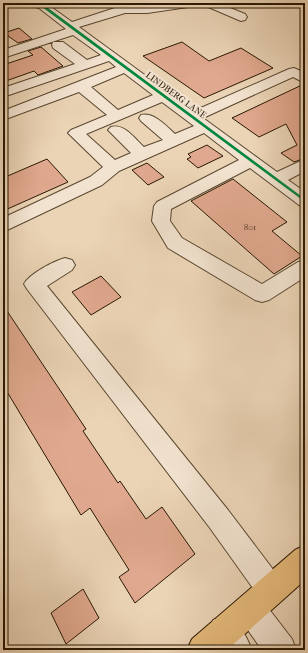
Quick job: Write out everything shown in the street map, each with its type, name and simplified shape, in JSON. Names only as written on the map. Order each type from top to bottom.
[{"type":"main road","points":[[222,644],[261,599],[305,560]]},
{"type":"street","points":[[3,54],[124,9],[147,9],[193,3]]},
{"type":"street","points":[[196,3],[208,3],[241,17]]},
{"type":"street","points":[[3,4],[37,4]]},
{"type":"street","name":"LINDBERG LANE","points":[[37,4],[43,6],[109,57],[305,200]]},
{"type":"street","points":[[58,45],[85,65]]},
{"type":"street","points":[[3,93],[109,57]]},
{"type":"street","points":[[3,116],[125,68]]},
{"type":"street","points":[[3,226],[96,181],[113,167],[173,140],[198,122],[294,72],[305,79]]},
{"type":"street","points":[[81,86],[116,123],[142,154]]},
{"type":"street","points":[[113,167],[76,133],[116,123],[163,96]]},
{"type":"street","points":[[146,118],[173,140]]},
{"type":"street","points":[[251,161],[163,206],[161,221],[176,243],[262,294],[305,267]]},
{"type":"street","points":[[276,179],[305,164]]},
{"type":"street","points":[[65,265],[34,284],[219,519],[261,599],[281,650]]},
{"type":"building","points":[[19,28],[32,39],[18,43],[4,33]]},
{"type":"building","points":[[182,42],[209,61],[241,48],[273,68],[204,98],[143,56]]},
{"type":"building","points":[[41,47],[63,66],[38,75],[34,71],[3,82],[3,65],[33,55],[28,51]]},
{"type":"building","points":[[304,84],[305,158],[294,162],[281,153],[297,145],[286,124],[259,137],[232,118]]},
{"type":"building","points":[[207,145],[223,156],[198,168],[187,159],[191,157],[188,154]]},
{"type":"building","points":[[47,159],[68,182],[3,211],[3,178]]},
{"type":"building","points":[[147,163],[164,177],[148,185],[132,170]]},
{"type":"building","points":[[233,179],[287,222],[272,231],[302,256],[274,274],[191,201]]},
{"type":"building","points":[[101,276],[121,297],[91,315],[72,292]]},
{"type":"building","points":[[3,305],[86,429],[83,431],[118,483],[120,481],[146,519],[162,507],[195,554],[135,603],[119,577],[129,570],[90,508],[81,515],[3,385]]},
{"type":"building","points":[[83,589],[99,618],[66,644],[51,613]]},
{"type":"cycle path","points":[[3,4],[31,3],[43,6],[305,201]]}]
